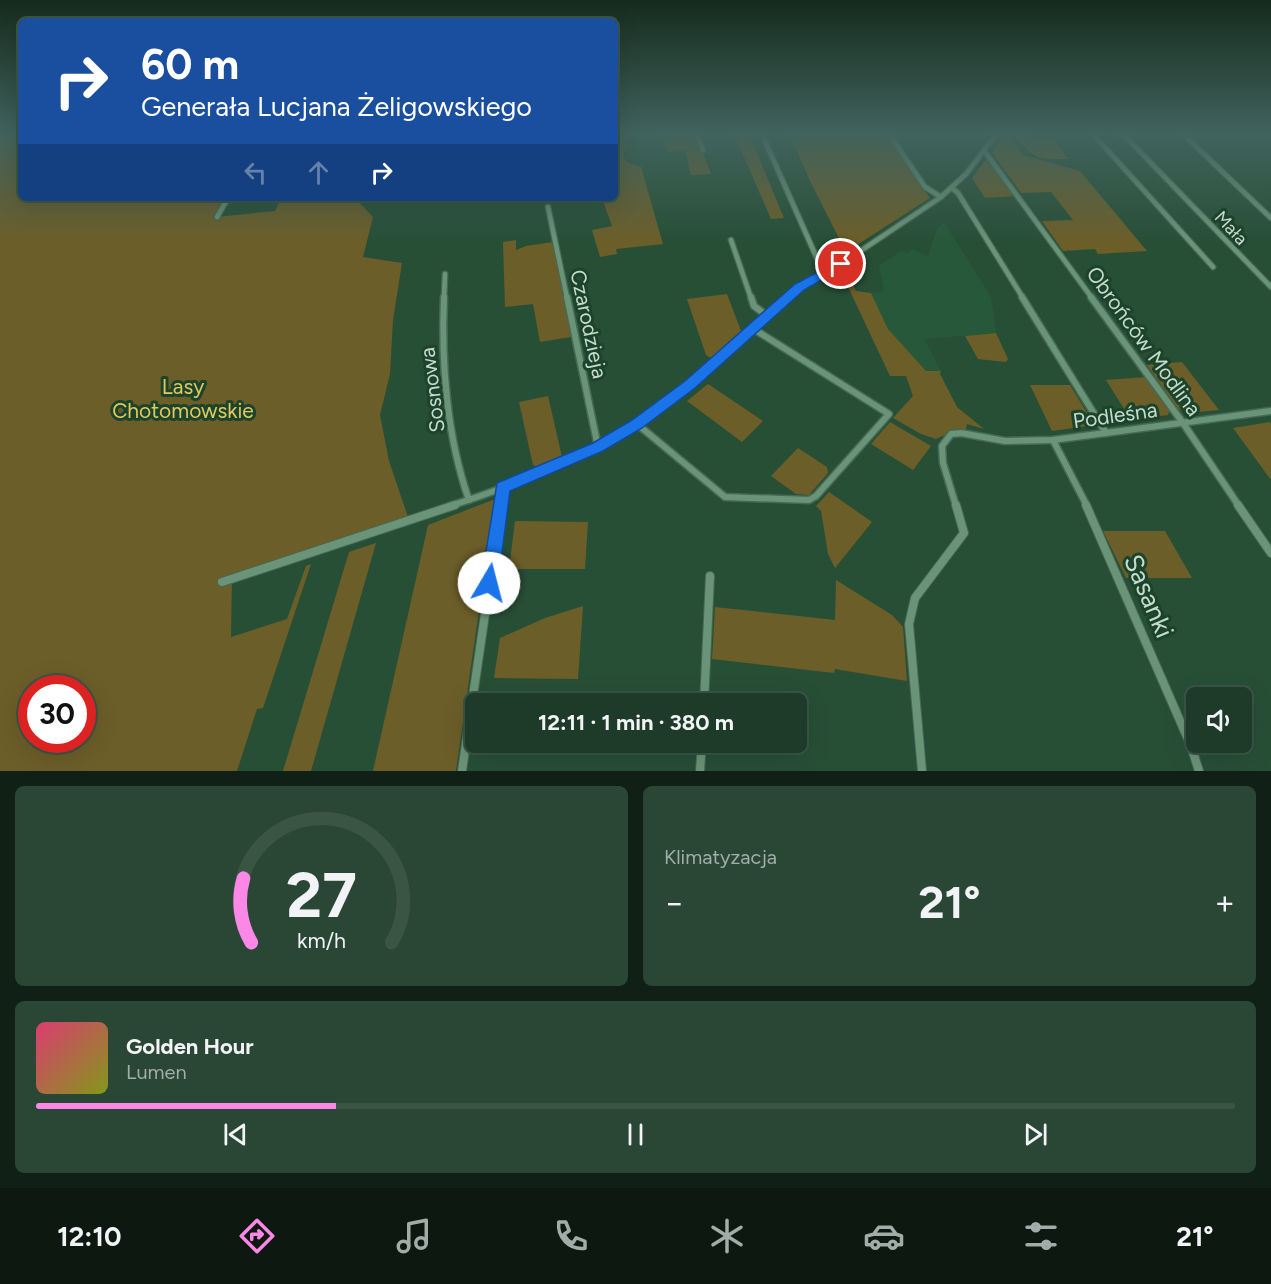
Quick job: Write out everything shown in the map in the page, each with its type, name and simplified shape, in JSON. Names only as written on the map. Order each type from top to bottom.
[{"type":"street","points":[[778,170],[819,263],[827,270]]},
{"type":"street","points":[[913,170],[925,187],[941,197]]},
{"type":"street","points":[[222,582],[503,488],[598,447],[637,424],[690,384],[807,281],[841,264],[941,197],[969,170]]},
{"type":"street","name":"Obrońców Modlina","points":[[998,170],[1183,423],[1271,554]]},
{"type":"street","points":[[1125,170],[1213,267]]},
{"type":"street","name":"Mała","points":[[1158,170],[1271,287]]},
{"type":"street","points":[[1221,170],[1271,218]]},
{"type":"street","points":[[952,188],[958,193],[1107,433]]},
{"type":"street","points":[[217,217],[226,201]]},
{"type":"street","name":"Czarodzieja","points":[[548,207],[598,447]]},
{"type":"street","points":[[731,240],[754,306],[766,315]]},
{"type":"street","name":"Sosnowa","points":[[445,274],[442,340],[449,411],[464,486],[469,500]]},
{"type":"street","points":[[637,424],[725,497],[809,500],[816,496],[889,414],[752,328]]},
{"type":"street","name":"Podleśna","points":[[922,771],[909,624],[915,598],[964,533],[941,452],[942,446],[951,434],[963,433],[987,439],[1053,440],[1271,411]]},
{"type":"street","name":"Sasanki","points":[[1053,440],[1089,512],[1191,746],[1199,771]]},
{"type":"street","points":[[462,771],[503,488]]},
{"type":"street","points":[[705,693],[710,576]]},
{"type":"street","points":[[700,771],[701,753]]},
{"type":"shaded area","points":[[944,222],[991,297],[996,333],[924,339],[941,371],[926,371],[888,329],[871,293],[884,290],[879,266],[901,251],[908,253],[912,249],[928,256],[937,229]]},
{"type":"green space","name":"Lasy Chotomowskie","points":[[0,170],[18,170],[18,201],[223,201],[215,217],[275,211],[280,201],[358,201],[373,217],[363,257],[402,263],[393,320],[390,374],[380,415],[389,461],[408,517],[232,575],[231,637],[287,619],[306,566],[311,564],[263,708],[257,709],[237,771],[0,771]]},
{"type":"green space","points":[[618,170],[642,170],[663,244],[616,249],[617,254],[600,257],[592,230],[612,226],[603,201],[618,201]]},
{"type":"green space","points":[[690,170],[709,170],[711,174],[691,175]]},
{"type":"green space","points":[[750,170],[764,170],[784,218],[771,219]]},
{"type":"green space","points":[[805,170],[911,170],[930,198],[846,252]]},
{"type":"green space","points":[[978,170],[998,170],[1017,196],[985,198],[972,178]]},
{"type":"green space","points":[[1004,170],[1080,171],[1147,251],[1098,254],[1095,249],[1063,251],[1042,221],[1073,220],[1051,192],[1021,193]]},
{"type":"green space","points":[[516,240],[516,250],[553,242],[571,337],[540,342],[533,304],[505,307],[503,242]]},
{"type":"green space","points":[[845,268],[856,291],[871,293],[888,329],[926,371],[941,371],[940,374],[957,407],[984,429],[967,424],[966,429],[955,430],[936,439],[921,434],[893,418],[913,396],[906,376],[890,376],[840,270]]},
{"type":"green space","points":[[727,294],[741,331],[711,358],[706,355],[687,299]]},
{"type":"green space","points":[[996,333],[1008,359],[1006,362],[978,359],[965,336]]},
{"type":"green space","points":[[1182,362],[1219,410],[1188,413],[1178,409],[1147,365]]},
{"type":"green space","points":[[1147,377],[1170,408],[1168,415],[1131,420],[1106,380]]},
{"type":"green space","points":[[708,384],[763,421],[742,442],[687,401]]},
{"type":"green space","points":[[1030,385],[1070,385],[1092,421],[1088,426],[1052,431]]},
{"type":"green space","points":[[548,396],[562,457],[538,467],[533,465],[519,402]]},
{"type":"green space","points":[[890,422],[931,446],[913,470],[871,444]]},
{"type":"green space","points":[[1270,422],[1271,425],[1271,480],[1233,428]]},
{"type":"green space","points":[[798,448],[827,467],[828,473],[809,495],[796,494],[771,476]]},
{"type":"green space","points":[[829,492],[872,522],[835,568],[828,554],[821,511],[816,506]]},
{"type":"green space","points":[[495,499],[467,693],[465,693],[456,771],[373,771],[428,525]]},
{"type":"green space","points":[[515,521],[588,522],[585,569],[509,569]]},
{"type":"green space","points":[[1103,531],[1165,531],[1192,578],[1126,578]]},
{"type":"green space","points":[[376,543],[311,771],[283,771],[349,552]]},
{"type":"green space","points":[[836,580],[892,615],[903,627],[907,681],[835,669],[834,673],[712,659],[715,607],[835,620]]},
{"type":"green space","points":[[583,606],[578,679],[494,678],[500,638],[545,618]]},
{"type":"route","points":[[489,583],[503,488],[598,447],[637,424],[690,384],[807,281],[841,264]]}]
